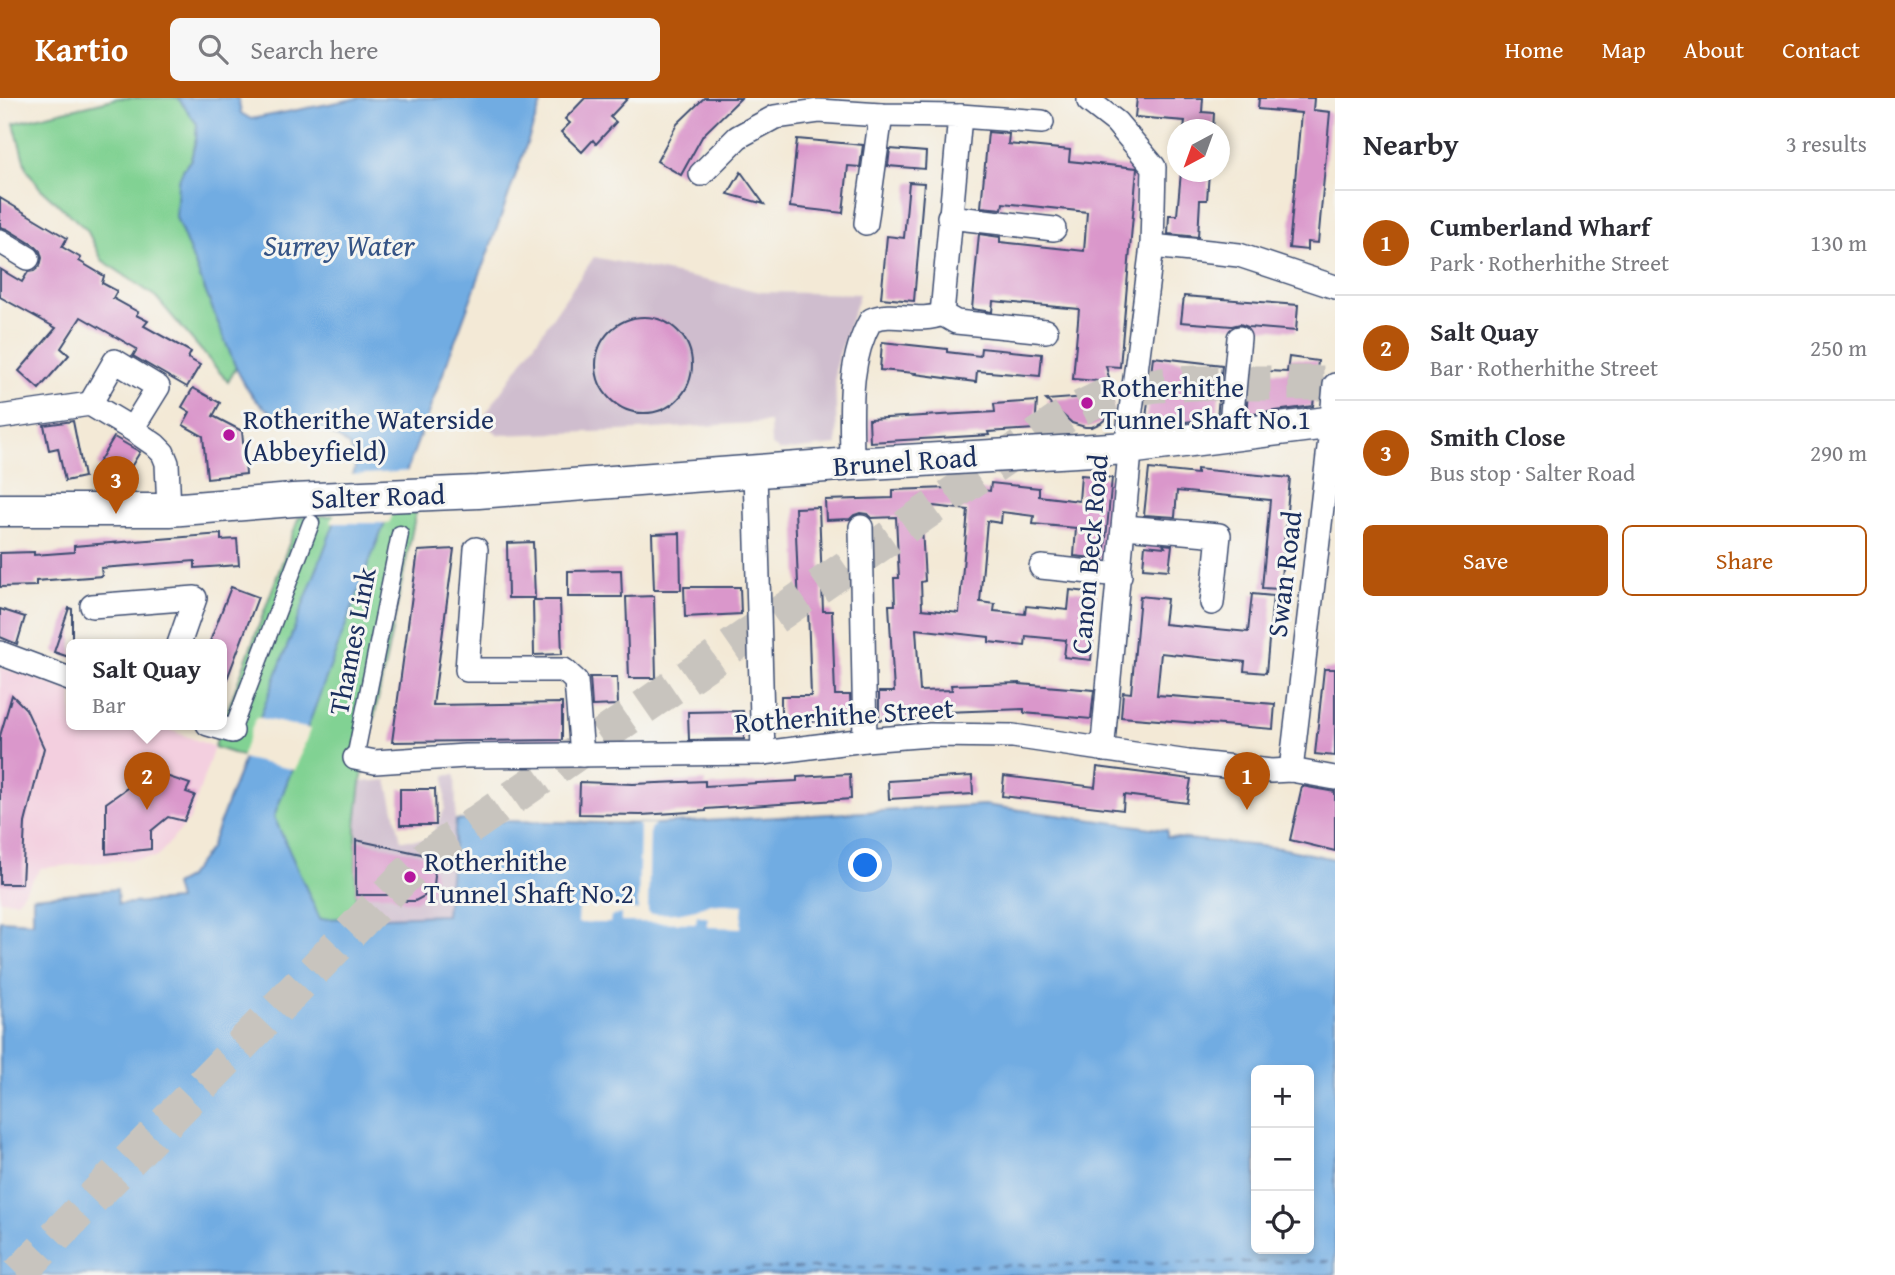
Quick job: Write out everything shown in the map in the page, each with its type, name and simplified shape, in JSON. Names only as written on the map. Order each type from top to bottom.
[{"type":"main road","name":"Brunel Road","points":[[755,472],[1128,448],[1333,422]]},
{"type":"main road","name":"Salter Road","points":[[0,510],[302,512],[465,492],[755,472]]},
{"type":"street","name":"Canon Beck Road","points":[[1089,98],[1089,102],[1116,122],[1154,167],[1152,246],[1128,433],[1129,463],[1103,742],[1105,750]]},
{"type":"street","points":[[701,174],[771,107],[881,115],[960,116],[989,108],[1042,122]]},
{"type":"street","points":[[866,223],[881,115]]},
{"type":"street","points":[[942,314],[960,116]]},
{"type":"street","points":[[949,218],[1054,229]]},
{"type":"street","points":[[0,241],[28,258]]},
{"type":"street","points":[[1152,246],[1239,255],[1335,287]]},
{"type":"street","points":[[942,314],[956,322],[1046,331]]},
{"type":"street","points":[[852,464],[852,386],[857,360],[871,320],[880,316],[933,318],[942,314]]},
{"type":"street","points":[[1230,434],[1239,338]]},
{"type":"street","points":[[90,404],[115,361],[158,387],[132,429]]},
{"type":"street","name":"Swan Road","points":[[1291,770],[1327,525],[1335,385]]},
{"type":"street","points":[[0,417],[90,404],[132,429],[163,453],[167,463],[169,510]]},
{"type":"street","points":[[755,472],[763,754]]},
{"type":"street","points":[[227,730],[232,731],[302,512]]},
{"type":"street","points":[[861,527],[865,740]]},
{"type":"street","points":[[1124,527],[1219,535],[1212,603]]},
{"type":"street","name":"Thames Link","points":[[355,758],[400,534]]},
{"type":"street","points":[[476,549],[467,670],[564,670],[576,681],[582,755]]},
{"type":"street","points":[[1041,567],[1120,575]]},
{"type":"street","points":[[92,606],[195,598],[181,639]]},
{"type":"street","points":[[2,660],[66,678]]},
{"type":"street","name":"Rotherhithe Street","points":[[355,758],[375,762],[465,756],[763,754],[865,740],[930,735],[1013,736],[1258,770],[1291,770],[1335,778]]},
{"type":"shaded area","points":[[594,257],[762,292],[859,294],[835,367],[837,445],[780,451],[771,445],[770,422],[499,435],[481,421]]},
{"type":"shaded area","points":[[0,668],[66,690],[66,730],[170,730],[214,747],[190,819],[157,857],[41,868],[17,901],[0,900]]},
{"type":"shaded area","points":[[445,775],[455,775],[456,807],[446,916],[360,918],[356,907],[356,825],[361,782],[387,780],[401,840],[430,840],[445,808]]},
{"type":"green space","points":[[118,98],[178,98],[197,124],[191,159],[183,170],[176,217],[236,368],[228,382],[156,297],[102,260],[87,230],[40,188],[26,168],[14,123]]},
{"type":"green space","points":[[416,512],[361,782],[356,825],[356,907],[360,918],[320,920],[209,878],[245,757],[214,747],[220,730],[227,730],[227,712],[299,517]]},
{"type":"water","name":"Surrey Water","points":[[178,98],[238,98],[241,113],[251,119],[359,98],[543,98],[409,465],[375,547],[274,817],[320,919],[446,915],[456,820],[655,824],[984,805],[1167,830],[1167,837],[1280,848],[1335,859],[1335,1275],[0,1275],[0,920],[33,922],[33,897],[117,889],[118,904],[178,900],[174,885],[187,878],[210,848],[355,469],[351,450],[343,441],[265,408],[252,395],[236,368],[176,217],[178,182],[191,159],[197,124]]},
{"type":"pier","points":[[411,471],[389,523],[331,523],[350,475]]},
{"type":"pier","points":[[256,717],[310,729],[295,770],[241,758]]},
{"type":"pier","points":[[635,824],[655,824],[650,829],[650,914],[677,913],[710,903],[743,905],[741,928],[708,927],[708,918],[697,915],[696,923],[621,922],[621,914],[611,916],[610,923],[578,923],[579,901],[610,902],[638,911],[640,826]]},
{"type":"building","points":[[585,98],[628,98],[610,117],[616,122],[596,144],[593,140],[582,152],[561,132],[570,123],[565,119]]},
{"type":"building","points":[[704,98],[741,98],[703,135],[681,175],[657,161],[677,124]]},
{"type":"building","points":[[1137,98],[1203,98],[1202,112],[1214,113],[1214,119],[1135,117]]},
{"type":"building","points":[[1259,98],[1314,98],[1313,110],[1330,112],[1318,243],[1307,242],[1307,250],[1289,248],[1301,113],[1258,109]]},
{"type":"building","points":[[988,132],[1009,134],[1008,144],[1070,150],[1069,161],[1137,168],[1120,367],[1106,366],[1110,382],[1073,379],[1079,309],[993,301],[992,312],[972,309],[979,234],[1000,237],[1000,242],[1084,251],[1087,212],[1003,203],[1002,209],[981,207]]},
{"type":"building","points":[[797,139],[863,145],[860,167],[848,166],[843,213],[790,207]]},
{"type":"building","points":[[890,149],[926,152],[925,169],[888,166]]},
{"type":"building","points":[[741,172],[764,204],[728,194]]},
{"type":"building","points":[[909,182],[924,183],[914,301],[881,298],[887,236],[904,238]]},
{"type":"building","points":[[1180,182],[1208,182],[1207,200],[1200,200],[1198,237],[1168,234],[1169,215],[1177,215]]},
{"type":"building","points":[[0,198],[67,238],[62,247],[104,276],[102,283],[117,291],[113,298],[148,321],[144,326],[191,352],[188,358],[200,365],[187,387],[133,356],[137,349],[81,317],[61,348],[69,355],[39,389],[19,371],[56,328],[0,297],[0,269],[22,282],[28,272],[40,266],[42,258],[35,246],[0,227]]},
{"type":"building","points":[[1184,296],[1298,305],[1296,331],[1240,324],[1232,326],[1181,322]]},
{"type":"building","points":[[644,317],[662,321],[678,331],[688,347],[692,365],[688,383],[678,399],[662,409],[644,413],[626,409],[610,399],[600,383],[596,365],[600,347],[610,331],[626,321]]},
{"type":"building","points":[[882,342],[947,349],[947,352],[980,356],[981,348],[1042,354],[1040,376],[977,371],[976,382],[880,370]]},
{"type":"building","points":[[1153,357],[1222,365],[1217,418],[1145,427]]},
{"type":"building","points":[[1289,357],[1318,361],[1313,406],[1246,415],[1250,370],[1287,372]]},
{"type":"building","name":"Rotherithe Waterside (Abbeyfield)","points":[[193,388],[220,403],[213,416],[242,431],[246,474],[207,478],[203,436],[183,425],[190,412],[182,407]]},
{"type":"building","points":[[1114,395],[1111,414],[1092,427],[1072,423],[1046,400]]},
{"type":"building","points":[[1037,401],[1035,429],[988,432],[989,435],[870,442],[869,419],[995,412],[994,404]]},
{"type":"building","points":[[73,421],[84,477],[65,481],[58,448],[49,450],[44,425]]},
{"type":"building","points":[[114,437],[140,452],[123,480],[97,465]]},
{"type":"building","points":[[1149,469],[1197,474],[1197,469],[1290,478],[1280,589],[1262,588],[1270,500],[1177,491],[1175,517],[1144,515]]},
{"type":"building","points":[[1081,475],[1112,478],[1104,559],[1074,556],[1076,528],[1033,524],[1034,516],[1002,512],[1001,523],[987,521],[980,602],[995,604],[994,611],[1025,614],[1026,606],[1068,610],[1070,590],[1097,593],[1091,660],[1064,657],[1066,640],[1026,636],[1025,646],[989,642],[989,637],[916,629],[920,691],[952,690],[951,685],[1020,683],[1094,690],[1091,719],[1024,713],[1024,709],[946,712],[947,717],[879,720],[879,692],[894,692],[889,605],[895,605],[894,578],[899,578],[896,517],[871,518],[860,513],[850,519],[826,520],[825,500],[893,498],[893,490],[950,486],[990,491],[991,483],[1039,488],[1039,496],[1079,501]],"holes":[[[933,506],[968,510],[959,613],[922,609],[921,582],[925,581],[921,509],[933,509]]]},
{"type":"building","points":[[819,507],[823,611],[832,611],[835,695],[850,695],[851,721],[781,722],[781,696],[811,696],[808,609],[799,609],[795,508]]},
{"type":"building","points":[[680,533],[681,590],[654,590],[652,534]]},
{"type":"building","points":[[221,534],[221,540],[237,539],[239,565],[195,568],[195,561],[101,568],[102,576],[36,581],[36,586],[0,587],[0,553],[34,552],[34,555],[74,552],[74,546]]},
{"type":"building","points":[[533,542],[535,598],[508,598],[507,543]]},
{"type":"building","points":[[1163,544],[1172,545],[1169,570],[1143,568],[1145,545],[1165,547]]},
{"type":"building","points":[[454,549],[433,705],[562,703],[562,740],[392,742],[418,551]]},
{"type":"building","points":[[621,570],[622,597],[568,597],[568,571]]},
{"type":"building","points":[[231,587],[258,597],[227,679],[227,639],[211,639]]},
{"type":"building","points":[[684,587],[740,587],[741,614],[685,617]]},
{"type":"building","points":[[1252,594],[1273,596],[1266,673],[1244,671],[1245,662],[1161,653],[1157,695],[1275,704],[1273,729],[1121,717],[1123,692],[1131,693],[1140,596],[1167,599],[1164,624],[1248,632]]},
{"type":"building","points":[[654,596],[656,678],[629,678],[626,597]]},
{"type":"building","points":[[533,600],[560,600],[562,654],[534,655]]},
{"type":"building","points":[[69,608],[72,609],[72,639],[66,639],[66,656],[54,652]]},
{"type":"building","points":[[0,609],[25,617],[17,644],[0,637]]},
{"type":"building","points":[[1324,669],[1335,669],[1335,756],[1315,754]]},
{"type":"building","points":[[590,677],[617,677],[618,705],[592,706]]},
{"type":"building","points":[[12,695],[26,709],[44,748],[25,823],[22,884],[0,884],[0,736]]},
{"type":"building","points":[[743,711],[744,739],[689,740],[688,712]]},
{"type":"building","points":[[1097,767],[1191,779],[1187,803],[1124,795],[1123,810],[1002,796],[1004,776],[1095,787]]},
{"type":"building","points":[[151,771],[190,784],[186,792],[195,795],[184,821],[168,817],[151,831],[151,849],[106,854],[106,803]]},
{"type":"building","points":[[850,774],[851,799],[641,815],[579,814],[580,782],[633,784],[705,781],[705,786],[797,781],[797,777]]},
{"type":"building","points":[[972,776],[973,794],[889,799],[888,781]]},
{"type":"building","points":[[1302,786],[1335,792],[1335,851],[1290,840]]},
{"type":"building","points":[[400,789],[435,789],[436,825],[400,825]]},
{"type":"building","points":[[356,840],[421,854],[428,859],[435,876],[430,893],[415,901],[404,901],[391,895],[356,895]]},
{"type":"ferry route","points":[[281,1275],[1335,1261]]},
{"type":"tunnel","points":[[18,1275],[405,876],[428,856],[1070,413],[1124,390],[1157,385],[1335,383]]},
{"type":"place","name":"Rotherhithe Tunnel Shaft No.1","points":[[1087,403]]},
{"type":"place","name":"Rotherithe Waterside (Abbeyfield)","points":[[229,435]]},
{"type":"place","name":"Smith Close","points":[[116,514]]},
{"type":"place","name":"Salt Quay","points":[[147,810]]},
{"type":"place","name":"Cumberland Wharf","points":[[1247,810]]},
{"type":"place","name":"Rotherhithe Tunnel Shaft No.2","points":[[410,877]]}]
